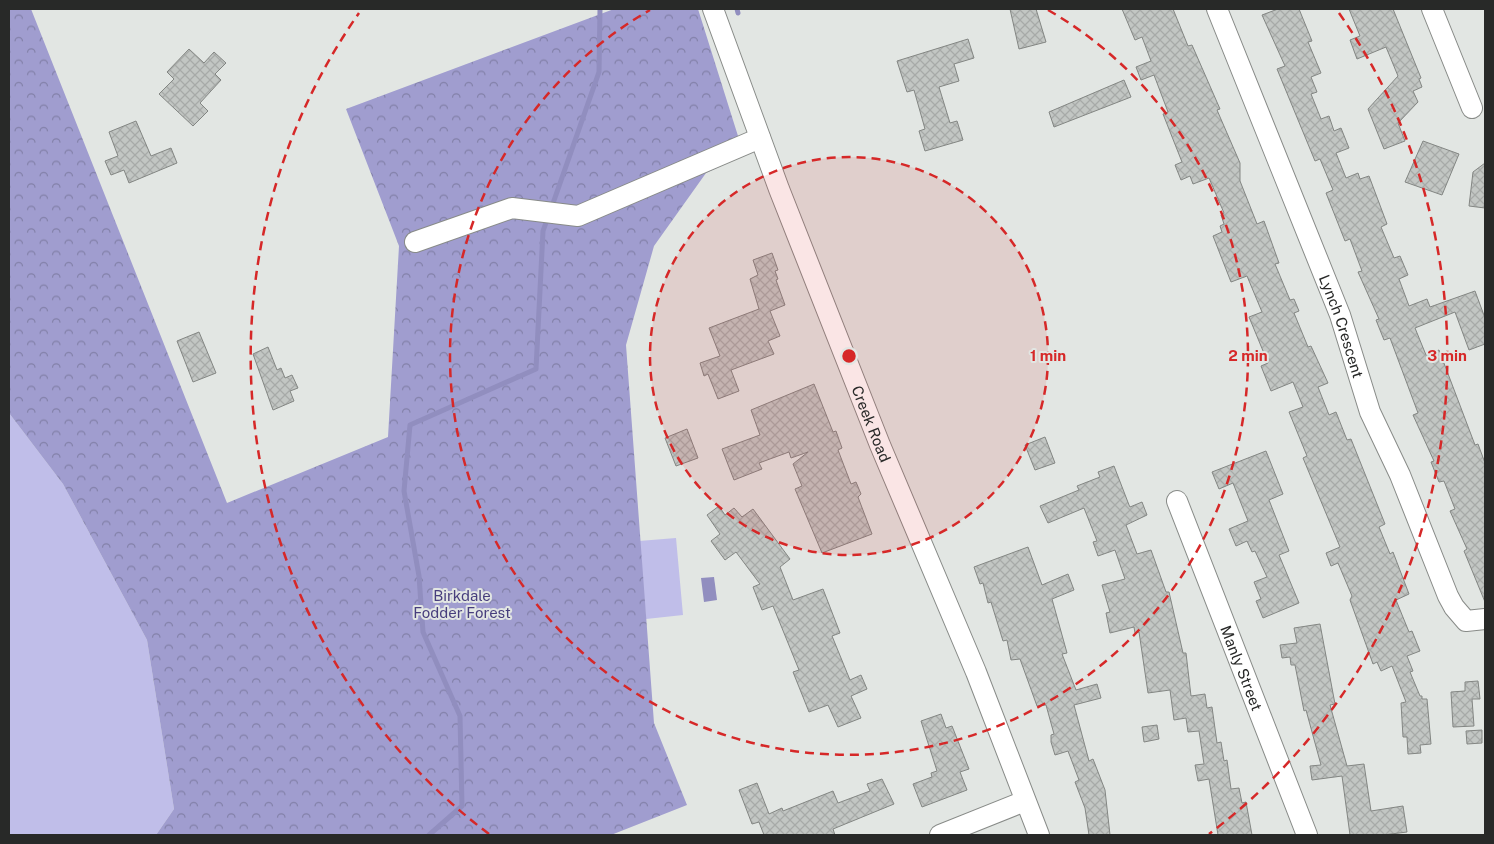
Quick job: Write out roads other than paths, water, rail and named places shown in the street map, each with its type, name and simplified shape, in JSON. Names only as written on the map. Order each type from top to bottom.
[{"type":"street","name":"Creek Road","points":[[713,9],[760,138],[880,445],[976,672],[1039,835]]},
{"type":"street","name":"Lynch Crescent","points":[[1217,9],[1340,315],[1370,412],[1400,474],[1448,596],[1454,608],[1466,621],[1485,619]]},
{"type":"street","points":[[1432,9],[1472,108]]},
{"type":"street","points":[[414,242],[512,208],[578,216],[760,138]]},
{"type":"street","name":"Manly Street","points":[[1177,501],[1307,835]]},
{"type":"street","points":[[940,835],[1026,801]]},
{"type":"waterway","points":[[551,209],[599,72],[600,9]]},
{"type":"waterway","points":[[737,9],[738,13]]},
{"type":"waterway","points":[[429,835],[462,806],[460,716],[423,632],[419,576],[404,491],[410,425],[536,369],[543,231],[548,217]]},
{"type":"park label","name":"Birkdale Fodder Forest","points":[[462,604]]}]
